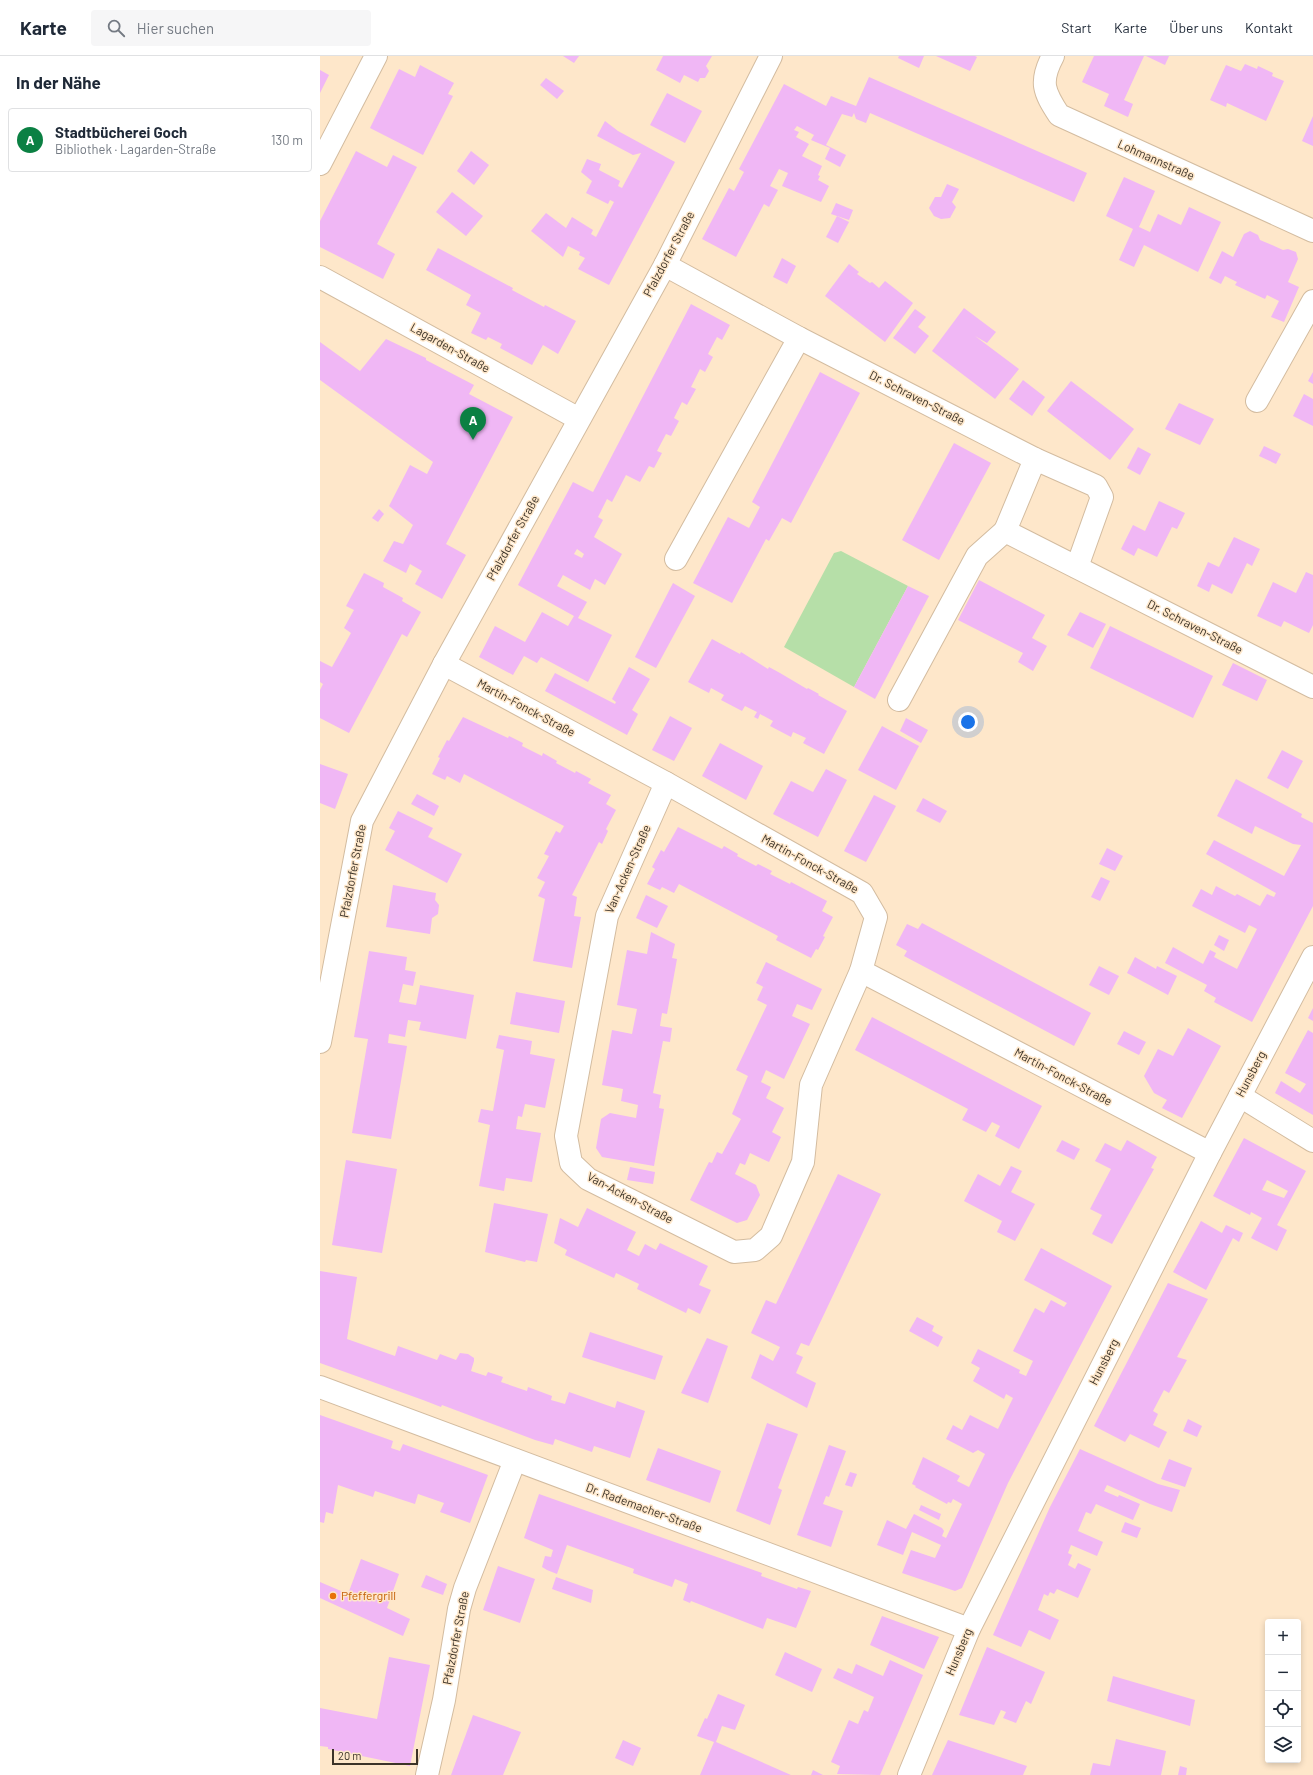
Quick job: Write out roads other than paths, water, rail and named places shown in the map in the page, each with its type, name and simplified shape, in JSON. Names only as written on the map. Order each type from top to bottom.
[{"type":"street","points":[[320,164],[376,56]]},
{"type":"street","name":"Pfalzdorfer Straße","points":[[320,1042],[362,821],[444,664],[665,265],[771,56]]},
{"type":"street","name":"Lohmannstraße","points":[[1053,56],[1046,70],[1046,95],[1059,115],[1313,231]]},
{"type":"street","name":"Dr. Schraven-Straße","points":[[665,265],[799,338],[1034,459],[1096,486],[1102,497],[1077,567]]},
{"type":"street","name":"Lagarden-Straße","points":[[320,277],[579,419]]},
{"type":"street","points":[[1257,401],[1313,301]]},
{"type":"street","points":[[676,559],[799,338]]},
{"type":"street","points":[[899,700],[977,556],[1005,531],[1034,459]]},
{"type":"street","name":"Dr. Schraven-Straße","points":[[1005,531],[1313,687]]},
{"type":"street","name":"Martin-Fonck-Straße","points":[[444,664],[666,783],[862,893],[876,917],[861,971],[1210,1153]]},
{"type":"street","name":"Van-Acken-Straße","points":[[666,783],[607,916],[566,1136],[571,1163],[588,1179],[734,1252],[755,1250],[771,1236],[803,1162],[811,1085],[861,971]]},
{"type":"street","name":"Hunsberg","points":[[909,1775],[969,1629],[1210,1153],[1313,956]]},
{"type":"street","points":[[1240,1096],[1313,1141]]},
{"type":"street","name":"Dr. Rademacher-Straße","points":[[320,1387],[969,1629]]},
{"type":"street","name":"Pfalzdorfer Straße","points":[[427,1775],[444,1700],[459,1608],[467,1581],[515,1460]]},
{"type":"place","name":"Stadtbücherei Goch","points":[[473,440]]},
{"type":"place","name":"Pfeffergrill","points":[[333,1596]]}]
